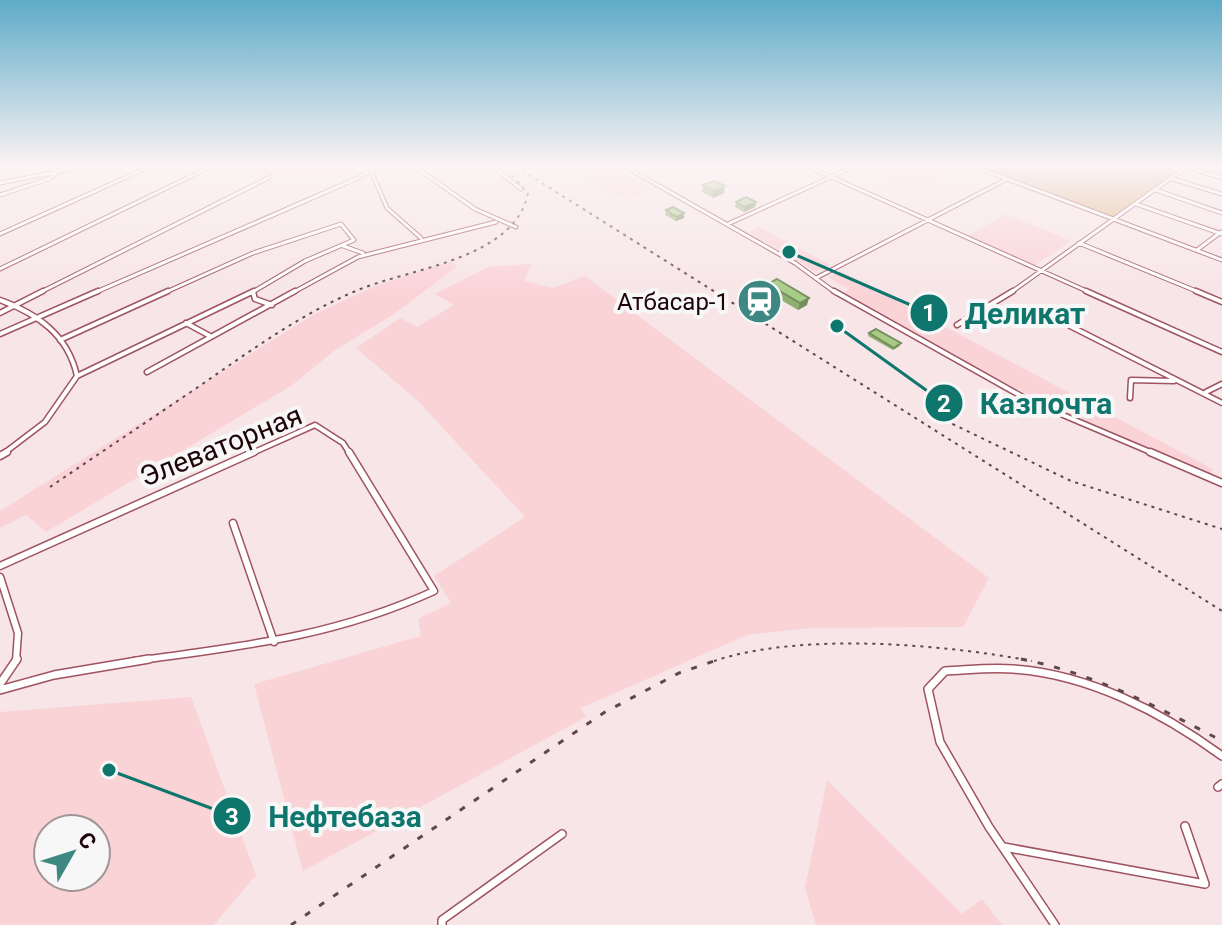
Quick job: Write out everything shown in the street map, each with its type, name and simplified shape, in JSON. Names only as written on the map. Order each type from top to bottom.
[{"type":"street","points":[[0,234],[55,209]]},
{"type":"street","points":[[0,269],[123,209]]},
{"type":"street","points":[[0,313],[206,209]]},
{"type":"street","points":[[0,334],[284,209]]},
{"type":"street","points":[[389,209],[408,231],[426,238]]},
{"type":"street","points":[[475,209],[496,222],[516,227]]},
{"type":"street","points":[[701,209],[795,263],[850,303],[1030,401],[1222,483]]},
{"type":"street","points":[[727,224],[761,209]]},
{"type":"street","points":[[898,209],[1222,352]]},
{"type":"street","points":[[815,279],[946,209]]},
{"type":"street","points":[[1087,209],[1222,260]]},
{"type":"street","points":[[957,325],[1128,209]]},
{"type":"street","points":[[1151,209],[1221,233]]},
{"type":"street","points":[[343,246],[358,254],[496,222]]},
{"type":"street","points":[[0,456],[32,439],[54,414],[77,376],[253,292],[305,261],[354,240],[341,224],[253,253],[60,340]]},
{"type":"street","points":[[1197,250],[1221,233]]},
{"type":"street","points":[[1079,243],[1222,302]]},
{"type":"street","points":[[147,372],[370,252]]},
{"type":"street","points":[[253,292],[255,299],[273,306]]},
{"type":"street","points":[[0,300],[40,317],[71,351],[77,376]]},
{"type":"street","points":[[186,323],[211,337]]},
{"type":"street","points":[[1070,326],[1222,403]]},
{"type":"street","points":[[1130,398],[1131,380],[1169,379],[1209,393],[1222,384]]},
{"type":"street","name":"Элеваторная","points":[[0,566],[315,425],[343,443],[434,591],[412,603],[337,629],[274,642]]},
{"type":"street","points":[[0,690],[46,677],[153,656],[274,642],[233,523]]},
{"type":"street","points":[[0,577],[21,646],[19,659],[0,684]]},
{"type":"street","points":[[1055,925],[1003,847],[940,742],[928,689],[945,671],[1022,669],[1088,684],[1191,732],[1222,756]]},
{"type":"street","points":[[1003,847],[1205,884],[1185,826]]},
{"type":"street","points":[[442,925],[442,920],[562,834]]},
{"type":"shaded area","points":[[1092,209],[1124,209],[1113,217]]},
{"type":"shaded area","points":[[1006,214],[1071,241],[1032,267],[966,237]]},
{"type":"shaded area","points":[[759,227],[830,265],[816,272],[749,232]]},
{"type":"shaded area","points":[[449,262],[458,266],[394,314],[334,351],[291,386],[46,532],[26,515],[0,528],[0,511],[311,316],[375,286]]},
{"type":"shaded area","points":[[531,264],[524,281],[553,288],[585,276],[989,578],[963,627],[811,628],[747,635],[581,708],[586,717],[303,871],[254,684],[421,636],[418,619],[451,603],[434,576],[525,517],[417,400],[356,348],[400,318],[417,327],[454,305],[435,294],[488,267]]},
{"type":"shaded area","points":[[840,271],[1213,469],[1211,474],[1050,406],[931,344],[845,293],[848,289],[828,277]]},
{"type":"shaded area","points":[[191,697],[256,875],[214,925],[0,925],[0,712]]},
{"type":"shaded area","points":[[827,780],[962,914],[982,899],[1002,925],[816,925],[805,888]]},
{"type":"building","points":[[677,209],[684,213],[677,217],[666,210]]},
{"type":"building","points":[[777,279],[809,298],[800,303],[768,284]]},
{"type":"building","points":[[876,329],[901,343],[894,348],[869,333]]},
{"type":"railway","points":[[50,487],[300,319],[363,288],[435,266],[484,246],[504,232],[522,209]]},
{"type":"railway","points":[[584,209],[1222,611]]},
{"type":"railway","points":[[938,417],[1071,481],[1222,529]]},
{"type":"railway","points":[[715,661],[787,646],[829,644],[915,646],[1024,660]]},
{"type":"railway","points":[[715,661],[720,659]]},
{"type":"railway","points":[[1024,660],[1032,661]]},
{"type":"railway","points":[[1024,660],[1099,682],[1222,741]]},
{"type":"railway","points":[[291,925],[605,712],[679,673],[715,661]]},
{"type":"place","name":"Деликат","points":[[789,252]]},
{"type":"place","name":"Атбасар-1","points":[[760,302]]},
{"type":"place","name":"Казпочта","points":[[837,326]]},
{"type":"place","name":"Нефтебаза","points":[[109,770]]}]
